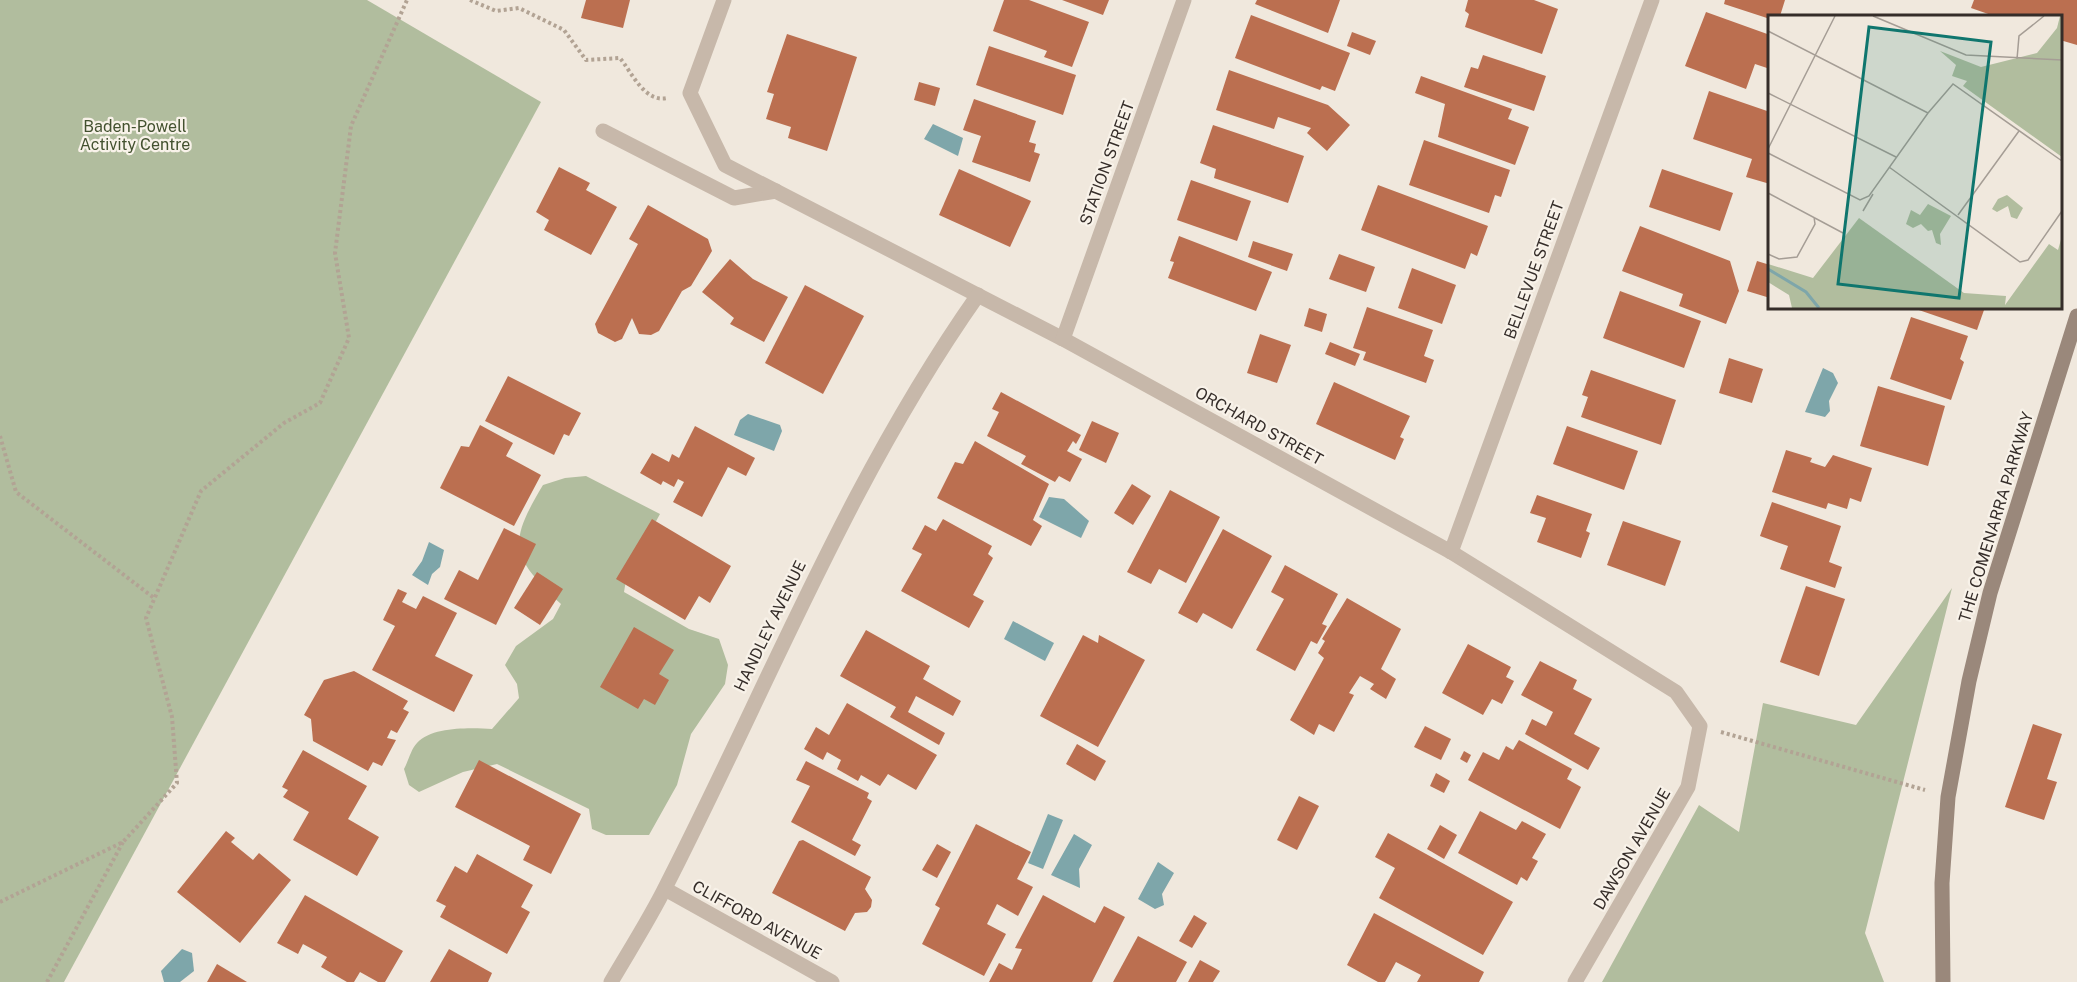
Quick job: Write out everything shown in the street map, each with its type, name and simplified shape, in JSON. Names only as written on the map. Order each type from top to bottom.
[{"type":"main road","name":"THE COMENARRA PARKWAY","points":[[1943,982],[1942,883],[1948,797],[1969,681],[1989,592],[2077,316]]},
{"type":"street","points":[[690,93],[724,0]]},
{"type":"street","name":"STATION STREET","points":[[1063,339],[1184,0]]},
{"type":"street","name":"BELLEVUE STREET","points":[[1451,552],[1652,0]]},
{"type":"street","name":"ORCHARD STREET","points":[[690,93],[725,165],[1063,339],[1451,552],[1676,692],[1700,726]]},
{"type":"street","points":[[603,131],[734,198],[776,191]]},
{"type":"street","name":"HANDLEY AVENUE","points":[[611,982],[664,889],[812,580],[940,348],[978,295]]},
{"type":"street","name":"DAWSON AVENUE","points":[[1575,982],[1688,788],[1700,726]]},
{"type":"street","name":"CLIFFORD AVENUE","points":[[664,889],[832,982]]},
{"type":"path","points":[[47,982],[123,842],[177,783],[172,717],[146,618],[201,491],[284,423],[320,403],[349,338],[335,253],[351,126],[407,0]]},
{"type":"path","points":[[470,0],[496,11],[519,8],[564,30],[586,60],[620,58],[649,96],[661,100],[690,93]]},
{"type":"path","points":[[0,436],[16,492],[154,598]]},
{"type":"path","points":[[1700,726],[1948,797]]},
{"type":"path","points":[[0,902],[123,842]]},
{"type":"green space","name":"Baden-Powell Activity Centre","points":[[0,0],[367,0],[541,102],[64,982],[0,982]]},
{"type":"green space","points":[[586,476],[660,514],[627,574],[624,592],[689,629],[719,639],[728,665],[725,684],[691,734],[677,785],[649,835],[606,835],[592,829],[589,809],[497,764],[463,772],[419,792],[409,785],[404,769],[411,752],[424,737],[453,729],[492,729],[519,698],[517,684],[505,665],[516,646],[553,619],[561,604],[544,588],[524,561],[520,549],[520,536],[524,522],[543,485],[565,478]]},
{"type":"green space","points":[[1952,588],[1865,933],[1884,982],[1602,982],[1699,805],[1739,832],[1763,703],[1856,725]]},
{"type":"water","points":[[933,124],[963,138],[958,156],[924,139]]},
{"type":"water","points":[[1823,368],[1833,373],[1838,383],[1829,401],[1830,411],[1825,417],[1805,412]]},
{"type":"water","points":[[748,414],[780,425],[782,431],[774,451],[734,435],[740,420]]},
{"type":"water","points":[[1049,497],[1064,499],[1089,521],[1081,538],[1039,517]]},
{"type":"water","points":[[429,542],[444,550],[440,567],[432,574],[428,585],[412,575],[422,561]]},
{"type":"water","points":[[1013,621],[1054,643],[1045,661],[1004,639]]},
{"type":"water","points":[[1048,814],[1063,820],[1043,869],[1028,863]]},
{"type":"water","points":[[1074,834],[1092,845],[1079,869],[1080,888],[1051,875]]},
{"type":"water","points":[[1158,862],[1174,873],[1162,894],[1164,905],[1155,909],[1138,899]]},
{"type":"water","points":[[182,949],[192,953],[194,971],[180,982],[164,982],[161,971]]},
{"type":"building","points":[[586,0],[630,0],[623,28],[581,18]]},
{"type":"building","points":[[1004,0],[1029,0],[1089,22],[1072,67],[1044,57],[1047,51],[993,31]]},
{"type":"building","points":[[1062,0],[1109,0],[1103,15]]},
{"type":"building","points":[[1257,0],[1340,0],[1328,33],[1255,4]]},
{"type":"building","points":[[1468,0],[1534,0],[1558,9],[1542,54],[1465,27],[1469,14],[1465,11]]},
{"type":"building","points":[[1725,0],[1785,0],[1780,15],[1768,15],[1768,18],[1724,4]]},
{"type":"building","points":[[1974,0],[2077,0],[2077,45],[2062,41],[2062,15],[1991,15],[1971,8]]},
{"type":"building","points":[[1706,12],[1768,34],[1768,68],[1755,64],[1746,89],[1685,66]]},
{"type":"building","points":[[1251,15],[1350,53],[1335,91],[1322,86],[1320,90],[1235,58]]},
{"type":"building","points":[[1352,32],[1376,41],[1370,55],[1347,46]]},
{"type":"building","points":[[787,34],[857,57],[827,151],[788,138],[791,127],[766,119],[774,94],[767,92]]},
{"type":"building","points":[[989,46],[1076,75],[1063,115],[976,85]]},
{"type":"building","points":[[1483,55],[1546,76],[1534,111],[1464,87],[1471,67],[1478,69]]},
{"type":"building","points":[[1229,70],[1328,105],[1350,125],[1327,151],[1307,133],[1311,128],[1278,117],[1274,129],[1216,110]]},
{"type":"building","points":[[1421,76],[1512,109],[1508,119],[1529,127],[1515,165],[1438,137],[1445,104],[1415,93]]},
{"type":"building","points":[[919,82],[940,88],[935,106],[914,100]]},
{"type":"building","points":[[1709,91],[1768,111],[1768,183],[1746,177],[1752,159],[1693,139]]},
{"type":"building","points":[[974,99],[1036,121],[1029,142],[1036,144],[1034,152],[1040,154],[1030,182],[972,162],[981,136],[963,130]]},
{"type":"building","points":[[1213,125],[1304,156],[1288,203],[1214,178],[1216,169],[1200,163]]},
{"type":"building","points":[[1424,140],[1510,170],[1501,197],[1495,195],[1489,213],[1409,185]]},
{"type":"building","points":[[559,167],[590,183],[586,190],[617,207],[591,255],[544,230],[549,220],[536,212]]},
{"type":"building","points":[[959,169],[1031,201],[1010,247],[939,215]]},
{"type":"building","points":[[1662,169],[1733,193],[1720,231],[1649,207]]},
{"type":"building","points":[[1191,180],[1251,201],[1237,241],[1177,220]]},
{"type":"building","points":[[1378,185],[1488,226],[1477,256],[1471,253],[1465,269],[1361,230]]},
{"type":"building","points":[[648,205],[708,239],[712,251],[691,286],[682,291],[659,331],[651,335],[639,334],[632,318],[622,339],[615,342],[598,333],[595,324],[638,244],[629,239]]},
{"type":"building","points":[[1640,226],[1730,261],[1739,291],[1726,324],[1679,306],[1683,294],[1622,271]]},
{"type":"building","points":[[1179,236],[1272,272],[1256,311],[1168,278],[1174,262],[1170,261]]},
{"type":"building","points":[[1253,241],[1293,254],[1287,271],[1248,257]]},
{"type":"building","points":[[1339,254],[1375,267],[1366,292],[1329,279]]},
{"type":"building","points":[[730,259],[753,279],[788,297],[764,342],[730,324],[734,318],[702,292]]},
{"type":"building","points":[[1757,261],[1768,264],[1768,297],[1747,291]]},
{"type":"building","points":[[1412,268],[1456,285],[1442,324],[1398,308]]},
{"type":"building","points":[[805,285],[864,316],[823,394],[765,363]]},
{"type":"building","points":[[1620,291],[1701,321],[1684,368],[1603,338]]},
{"type":"building","points":[[1367,307],[1433,330],[1424,356],[1434,360],[1426,383],[1363,360],[1366,352],[1353,348]]},
{"type":"building","points":[[1309,308],[1327,314],[1322,332],[1304,326]]},
{"type":"building","points":[[1916,309],[1984,310],[1977,330]]},
{"type":"building","points":[[1911,317],[1968,336],[1960,359],[1964,362],[1951,400],[1890,379]]},
{"type":"building","points":[[1260,334],[1291,345],[1277,383],[1247,373]]},
{"type":"building","points":[[1330,342],[1360,354],[1355,366],[1325,354]]},
{"type":"building","points":[[1729,358],[1763,369],[1752,403],[1719,393]]},
{"type":"building","points":[[1591,370],[1676,400],[1661,445],[1581,417],[1588,397],[1582,395]]},
{"type":"building","points":[[508,376],[581,413],[569,436],[564,434],[554,455],[485,421]]},
{"type":"building","points":[[1334,382],[1410,416],[1400,437],[1404,439],[1395,460],[1316,424]]},
{"type":"building","points":[[1878,386],[1945,406],[1928,466],[1860,446]]},
{"type":"building","points":[[1001,392],[1081,435],[1076,444],[1073,441],[1067,451],[1082,459],[1070,482],[1059,476],[1055,482],[1021,464],[1026,456],[987,436],[999,412],[992,409]]},
{"type":"building","points":[[1092,421],[1119,433],[1106,463],[1079,450]]},
{"type":"building","points":[[480,425],[513,443],[506,456],[541,475],[514,526],[440,488],[461,446],[469,447]]},
{"type":"building","points":[[695,426],[755,458],[746,476],[728,467],[702,517],[673,502],[684,482],[678,479],[674,487],[663,481],[661,485],[640,473],[652,453],[669,462],[672,454],[679,458]]},
{"type":"building","points":[[1567,426],[1638,451],[1624,490],[1553,464]]},
{"type":"building","points":[[975,441],[1049,484],[1033,520],[1042,526],[1031,546],[937,498],[955,462],[963,464]]},
{"type":"building","points":[[1786,450],[1812,458],[1810,462],[1825,467],[1833,455],[1872,468],[1861,502],[1850,498],[1847,509],[1828,503],[1826,509],[1772,492]]},
{"type":"building","points":[[1132,484],[1151,496],[1133,525],[1114,513]]},
{"type":"building","points":[[1170,490],[1220,517],[1186,583],[1159,569],[1151,584],[1127,572]]},
{"type":"building","points":[[1537,495],[1592,514],[1586,531],[1590,533],[1581,558],[1537,542],[1546,518],[1530,513]]},
{"type":"building","points":[[1772,502],[1841,526],[1829,562],[1842,567],[1835,588],[1780,569],[1788,546],[1760,536]]},
{"type":"building","points":[[652,519],[731,566],[710,603],[699,596],[685,620],[616,579]]},
{"type":"building","points":[[943,519],[992,546],[988,554],[993,558],[973,595],[984,601],[969,628],[901,591],[922,554],[912,549],[925,525],[936,531]]},
{"type":"building","points":[[1623,521],[1681,541],[1665,586],[1607,565]]},
{"type":"building","points":[[504,528],[536,544],[496,625],[444,599],[459,570],[478,580]]},
{"type":"building","points":[[1223,529],[1272,556],[1232,629],[1203,613],[1197,623],[1178,613]]},
{"type":"building","points":[[1285,565],[1338,594],[1322,624],[1327,626],[1317,644],[1311,641],[1295,671],[1256,650],[1284,599],[1271,592]]},
{"type":"building","points":[[537,572],[563,589],[540,625],[514,608]]},
{"type":"building","points":[[1806,586],[1845,599],[1819,676],[1780,662]]},
{"type":"building","points":[[398,589],[407,593],[402,602],[416,609],[423,596],[457,613],[435,656],[473,675],[454,712],[372,670],[395,626],[383,620]]},
{"type":"building","points":[[1347,598],[1401,629],[1381,669],[1396,679],[1386,699],[1370,689],[1374,684],[1360,676],[1349,693],[1354,695],[1334,732],[1319,724],[1314,735],[1290,720],[1324,658],[1318,653],[1325,641],[1322,639]]},
{"type":"building","points":[[634,627],[674,650],[659,674],[669,680],[655,705],[644,699],[638,709],[600,687]]},
{"type":"building","points":[[866,630],[930,666],[923,679],[961,701],[953,716],[916,696],[908,712],[945,733],[939,745],[890,717],[896,707],[840,676]]},
{"type":"building","points":[[1083,635],[1098,643],[1099,635],[1145,660],[1098,747],[1040,716]]},
{"type":"building","points":[[1468,644],[1511,667],[1506,677],[1514,681],[1502,704],[1492,699],[1483,715],[1442,693]]},
{"type":"building","points":[[1540,661],[1577,680],[1573,689],[1592,699],[1574,734],[1600,748],[1588,770],[1525,734],[1532,719],[1546,726],[1553,712],[1521,695]]},
{"type":"building","points":[[354,671],[408,701],[403,709],[409,712],[397,733],[391,730],[387,738],[396,740],[382,766],[373,762],[368,771],[313,741],[311,719],[304,715],[324,680]]},
{"type":"building","points":[[847,703],[937,755],[916,790],[888,774],[880,786],[861,775],[858,781],[837,769],[841,760],[827,752],[823,760],[804,749],[816,727],[829,735]]},
{"type":"building","points":[[2033,724],[2062,734],[2047,779],[2057,782],[2044,820],[2005,807]]},
{"type":"building","points":[[1425,726],[1451,739],[1441,760],[1414,747]]},
{"type":"building","points":[[1519,740],[1572,769],[1567,779],[1581,787],[1560,829],[1468,780],[1483,752],[1499,760],[1506,746],[1513,750]]},
{"type":"building","points":[[1077,744],[1106,761],[1095,781],[1066,764]]},
{"type":"building","points":[[303,750],[367,786],[348,819],[379,837],[357,876],[293,840],[309,812],[283,797],[288,790],[282,787]]},
{"type":"building","points":[[1464,751],[1471,755],[1467,763],[1460,759]]},
{"type":"building","points":[[479,760],[581,814],[551,874],[523,860],[530,846],[455,807]]},
{"type":"building","points":[[806,761],[869,793],[867,798],[872,801],[852,840],[861,845],[855,856],[791,822],[810,786],[796,780]]},
{"type":"building","points":[[1436,773],[1450,781],[1444,793],[1430,786]]},
{"type":"building","points":[[1299,796],[1319,806],[1297,850],[1277,840]]},
{"type":"building","points":[[1480,811],[1516,830],[1522,821],[1546,834],[1532,858],[1538,861],[1527,881],[1521,877],[1517,885],[1458,853]]},
{"type":"building","points":[[976,824],[1031,852],[1017,879],[1033,887],[1018,916],[997,904],[987,924],[1006,934],[984,976],[922,944],[940,908],[935,905]]},
{"type":"building","points":[[1440,825],[1457,835],[1444,859],[1427,849]]},
{"type":"building","points":[[226,831],[235,838],[231,842],[253,860],[259,853],[291,880],[240,943],[177,892]]},
{"type":"building","points":[[1388,833],[1513,902],[1483,955],[1379,898],[1395,868],[1375,857]]},
{"type":"building","points":[[803,840],[871,877],[865,889],[872,900],[871,907],[867,912],[855,913],[845,931],[772,893],[799,841]]},
{"type":"building","points":[[937,844],[951,852],[937,878],[922,870]]},
{"type":"building","points":[[477,854],[533,885],[521,907],[530,912],[507,954],[440,917],[446,906],[436,901],[455,866],[467,873]]},
{"type":"building","points":[[305,895],[403,951],[385,982],[378,982],[360,972],[354,982],[347,982],[321,967],[327,957],[303,944],[298,954],[277,943]]},
{"type":"building","points":[[1043,895],[1095,923],[1104,906],[1125,917],[1092,982],[989,982],[999,963],[1012,970],[1022,949],[1015,948]]},
{"type":"building","points":[[1374,913],[1484,972],[1479,982],[1417,982],[1421,975],[1396,962],[1385,982],[1378,982],[1347,965]]},
{"type":"building","points":[[1194,915],[1207,923],[1192,948],[1179,941]]},
{"type":"building","points":[[1138,936],[1187,962],[1176,982],[1113,982]]},
{"type":"building","points":[[449,949],[492,973],[488,982],[430,982]]},
{"type":"building","points":[[1200,960],[1220,971],[1213,982],[1188,982]]},
{"type":"building","points":[[217,964],[247,982],[207,982]]}]
